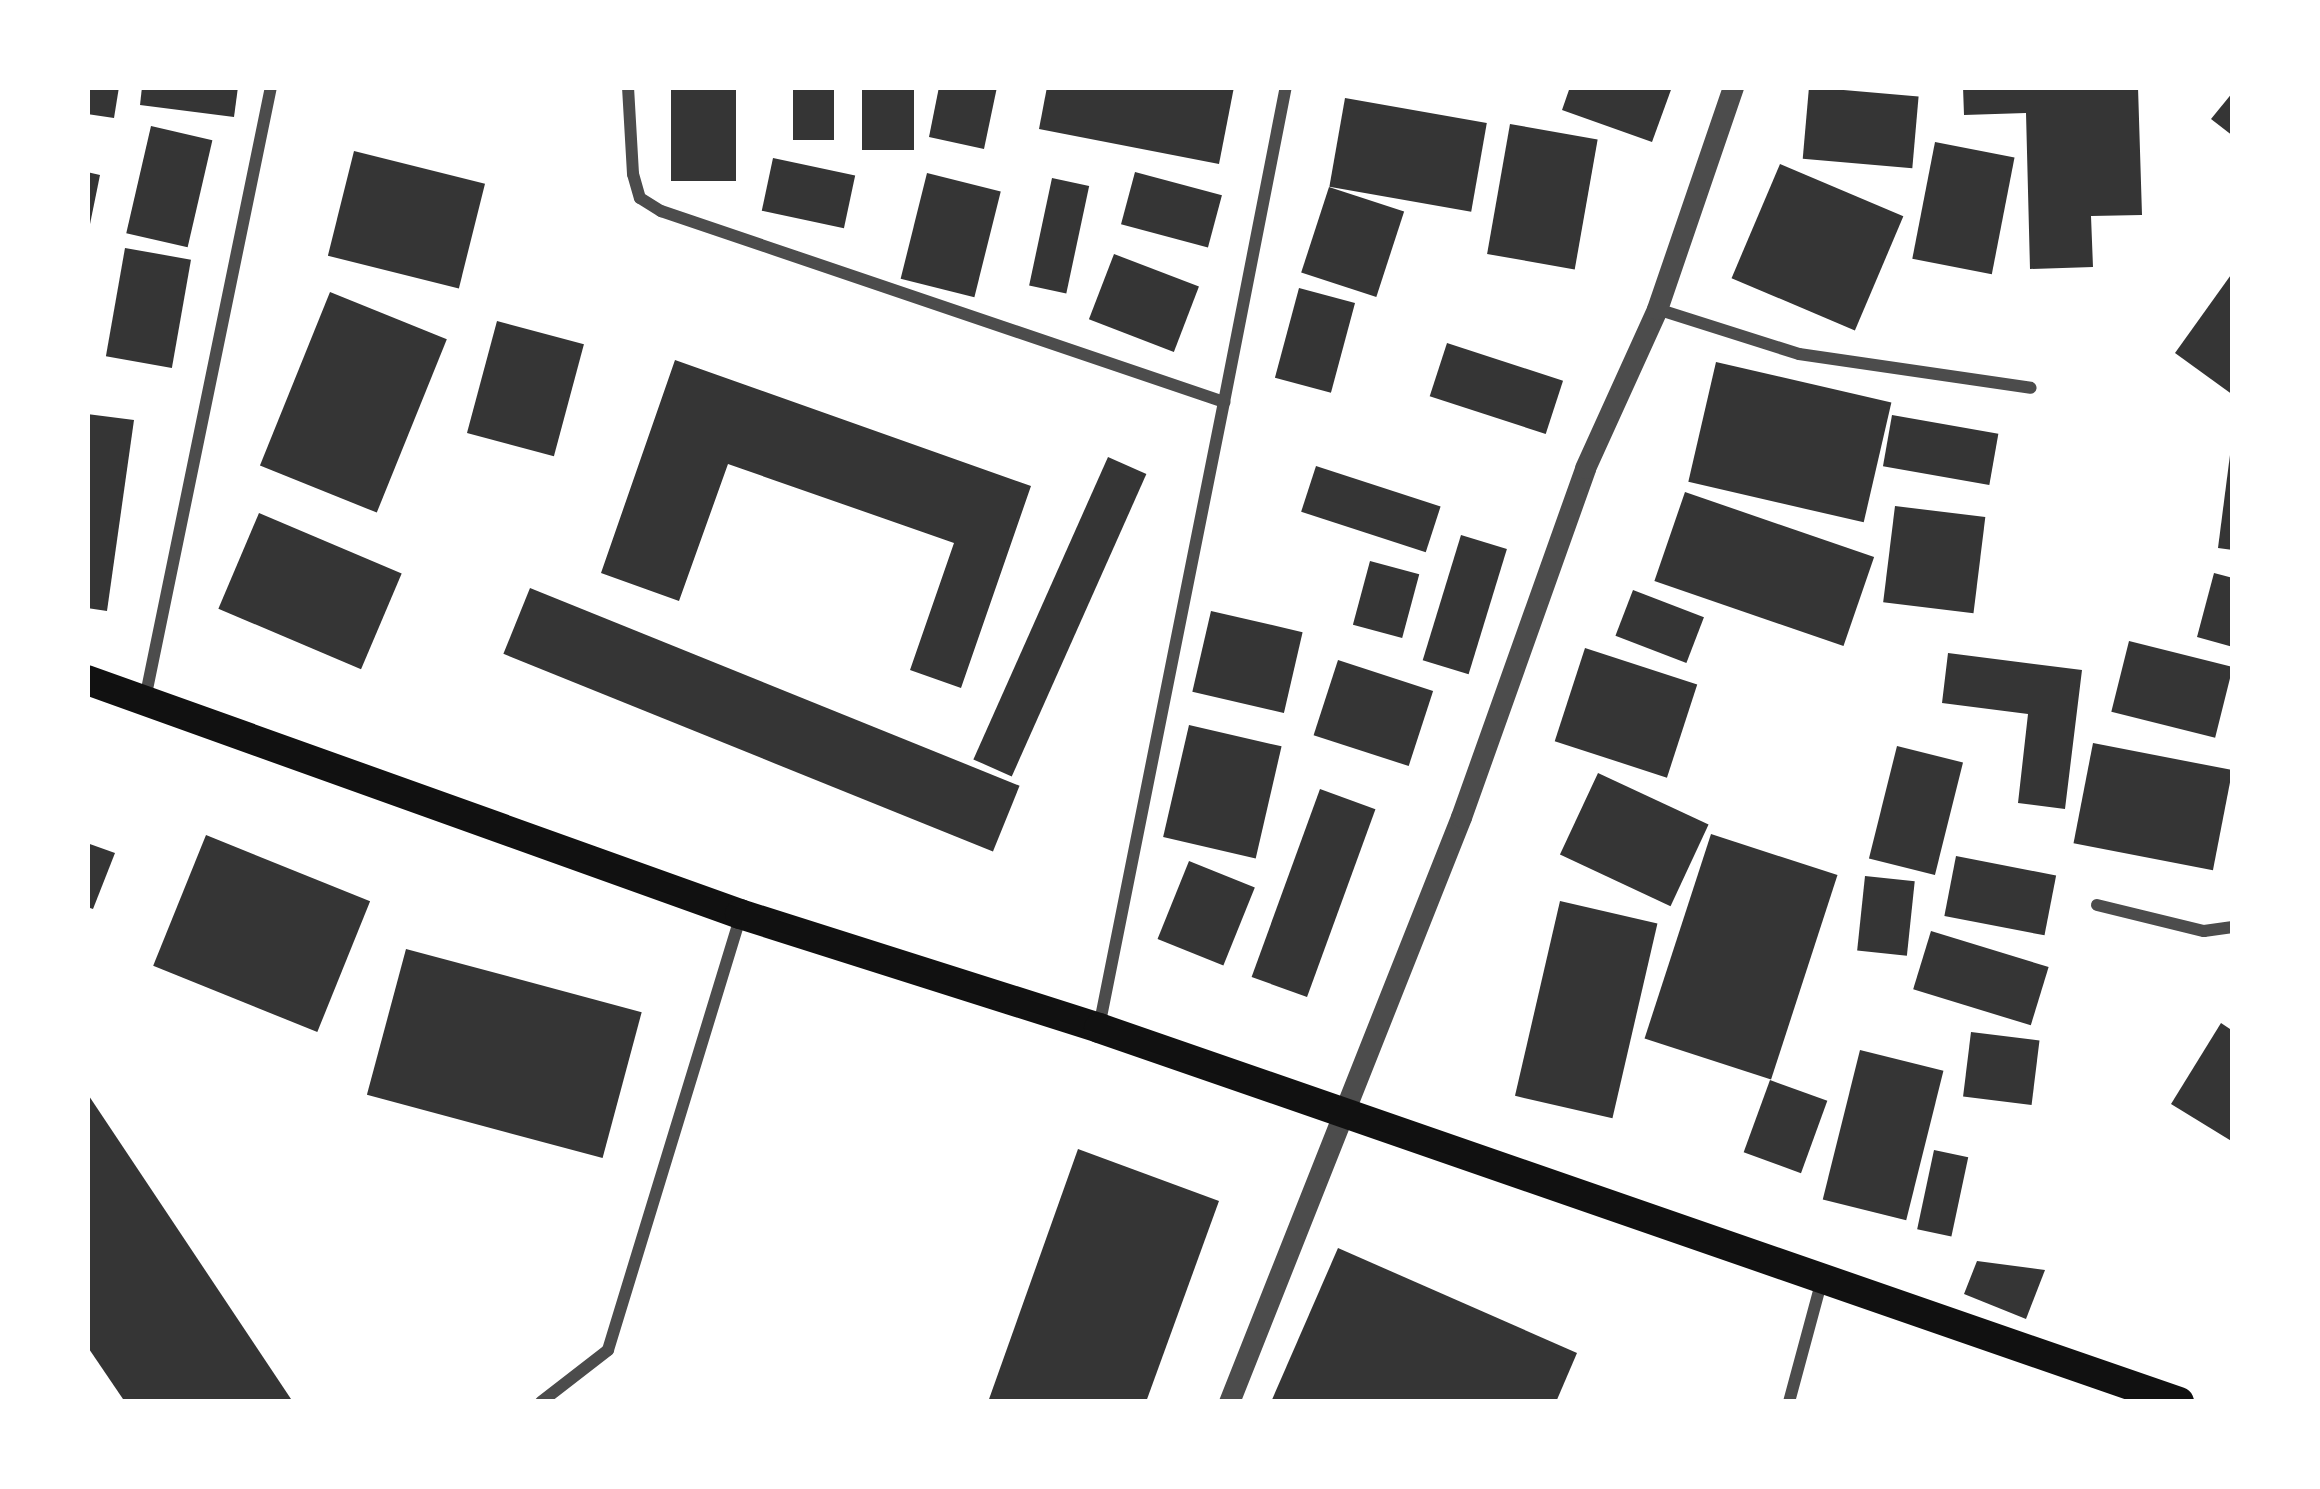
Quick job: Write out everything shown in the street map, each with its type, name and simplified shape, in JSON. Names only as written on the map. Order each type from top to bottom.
[{"type":"main road","points":[[87,680],[740,914],[1099,1028],[2179,1402]]},
{"type":"street","points":[[145,700],[271,87]]},
{"type":"street","points":[[628,87],[633,174],[640,198],[661,211],[1224,402]]},
{"type":"street","points":[[1099,1028],[1286,87]]},
{"type":"street","points":[[1228,1402],[1340,1111],[1461,817],[1586,468],[1657,309],[1733,87]]},
{"type":"street","points":[[1657,309],[1799,354],[2031,388]]},
{"type":"street","points":[[2097,905],[2204,931],[2233,927]]},
{"type":"street","points":[[541,1402],[608,1350],[740,914]]},
{"type":"street","points":[[1789,1402],[1822,1281]]},
{"type":"building","points":[[87,87],[119,87],[114,118],[87,114]]},
{"type":"building","points":[[142,87],[238,87],[234,117],[140,105]]},
{"type":"building","points":[[671,87],[736,87],[736,181],[671,181]]},
{"type":"building","points":[[793,87],[834,87],[834,140],[793,140]]},
{"type":"building","points":[[862,87],[914,87],[914,150],[862,150]]},
{"type":"building","points":[[939,87],[997,87],[984,149],[929,137]]},
{"type":"building","points":[[1047,87],[1234,87],[1219,164],[1039,129]]},
{"type":"building","points":[[1570,87],[1672,87],[1652,142],[1562,110]]},
{"type":"building","points":[[1809,87],[1919,97],[1912,168],[1803,159]]},
{"type":"building","points":[[1963,87],[2138,87],[2142,215],[2091,216],[2093,267],[2030,269],[2026,113],[1964,115]]},
{"type":"building","points":[[2233,92],[2233,136],[2211,119]]},
{"type":"building","points":[[1345,98],[1487,123],[1471,212],[1329,187]]},
{"type":"building","points":[[1510,124],[1598,139],[1575,269],[1487,254]]},
{"type":"building","points":[[151,126],[212,140],[188,247],[126,233]]},
{"type":"building","points":[[1935,142],[2015,157],[1992,274],[1912,259]]},
{"type":"building","points":[[354,151],[485,184],[459,288],[328,256]]},
{"type":"building","points":[[773,158],[855,175],[844,228],[762,211]]},
{"type":"building","points":[[1780,164],[1903,216],[1855,331],[1732,278]]},
{"type":"building","points":[[87,172],[100,175],[89,229],[87,229]]},
{"type":"building","points":[[1135,172],[1222,195],[1208,247],[1121,224]]},
{"type":"building","points":[[927,173],[1001,191],[974,297],[901,279]]},
{"type":"building","points":[[1052,178],[1089,186],[1066,293],[1029,286]]},
{"type":"building","points":[[1329,187],[1404,211],[1376,297],[1301,273]]},
{"type":"building","points":[[125,248],[191,260],[172,368],[106,356]]},
{"type":"building","points":[[1114,254],[1199,287],[1174,352],[1089,319]]},
{"type":"building","points":[[2233,272],[2233,395],[2175,353]]},
{"type":"building","points":[[1299,288],[1355,303],[1331,393],[1275,378]]},
{"type":"building","points":[[330,292],[447,339],[377,513],[260,465]]},
{"type":"building","points":[[497,321],[584,344],[554,456],[467,433]]},
{"type":"building","points":[[1447,343],[1563,381],[1546,434],[1430,396]]},
{"type":"building","points":[[675,360],[1031,486],[961,688],[910,670],[954,543],[728,464],[679,601],[601,573]]},
{"type":"building","points":[[1716,362],[1891,402],[1864,522],[1688,482]]},
{"type":"building","points":[[87,414],[134,420],[107,611],[87,608]]},
{"type":"building","points":[[1892,415],[1998,434],[1989,485],[1883,466]]},
{"type":"building","points":[[2233,455],[2233,550],[2218,548]]},
{"type":"building","points":[[1108,457],[1146,474],[1012,776],[973,759]]},
{"type":"building","points":[[1316,466],[1441,506],[1426,552],[1301,512]]},
{"type":"building","points":[[1685,492],[1874,557],[1844,646],[1654,581]]},
{"type":"building","points":[[1895,506],[1985,517],[1974,613],[1883,602]]},
{"type":"building","points":[[259,513],[402,574],[361,669],[218,609]]},
{"type":"building","points":[[1461,535],[1507,549],[1469,674],[1423,660]]},
{"type":"building","points":[[1370,561],[1419,574],[1402,638],[1353,625]]},
{"type":"building","points":[[2214,573],[2233,578],[2233,647],[2197,637]]},
{"type":"building","points":[[530,588],[1020,786],[993,852],[503,654]]},
{"type":"building","points":[[1633,590],[1704,617],[1686,663],[1615,636]]},
{"type":"building","points":[[1211,611],[1303,632],[1284,713],[1192,692]]},
{"type":"building","points":[[2129,641],[2233,667],[2215,738],[2111,712]]},
{"type":"building","points":[[1585,648],[1697,684],[1667,778],[1555,741]]},
{"type":"building","points":[[1948,653],[2082,670],[2065,809],[2018,803],[2028,714],[1942,703]]},
{"type":"building","points":[[1338,660],[1433,691],[1409,766],[1314,735]]},
{"type":"building","points":[[1189,725],[1282,746],[1256,858],[1163,837]]},
{"type":"building","points":[[2093,743],[2232,770],[2213,870],[2074,843]]},
{"type":"building","points":[[1897,746],[1963,762],[1935,875],[1869,859]]},
{"type":"building","points":[[1598,773],[1709,825],[1671,906],[1560,855]]},
{"type":"building","points":[[1320,789],[1375,809],[1307,997],[1252,977]]},
{"type":"building","points":[[1711,834],[1837,875],[1771,1080],[1645,1038]]},
{"type":"building","points":[[206,835],[370,901],[317,1032],[153,966]]},
{"type":"building","points":[[87,843],[115,853],[93,909],[87,907]]},
{"type":"building","points":[[1956,856],[2056,875],[2044,935],[1944,916]]},
{"type":"building","points":[[1189,861],[1255,888],[1223,965],[1158,939]]},
{"type":"building","points":[[1865,876],[1915,881],[1907,956],[1857,951]]},
{"type":"building","points":[[1560,901],[1657,923],[1612,1118],[1515,1096]]},
{"type":"building","points":[[1931,931],[2049,967],[2031,1025],[1913,989]]},
{"type":"building","points":[[406,949],[642,1012],[603,1158],[367,1095]]},
{"type":"building","points":[[2221,1023],[2233,1031],[2233,1142],[2171,1104]]},
{"type":"building","points":[[1971,1032],[2039,1040],[2032,1105],[1963,1097]]},
{"type":"building","points":[[1860,1050],[1943,1071],[1906,1220],[1823,1199]]},
{"type":"building","points":[[1770,1080],[1827,1101],[1801,1173],[1744,1152]]},
{"type":"building","points":[[87,1093],[293,1402],[125,1402],[87,1346]]},
{"type":"building","points":[[1078,1149],[1219,1201],[1146,1402],[988,1402]]},
{"type":"building","points":[[1934,1150],[1968,1157],[1951,1237],[1917,1229]]},
{"type":"building","points":[[1338,1248],[1577,1353],[1556,1402],[1271,1402]]},
{"type":"building","points":[[1977,1261],[2045,1270],[2026,1319],[1964,1294]]}]
